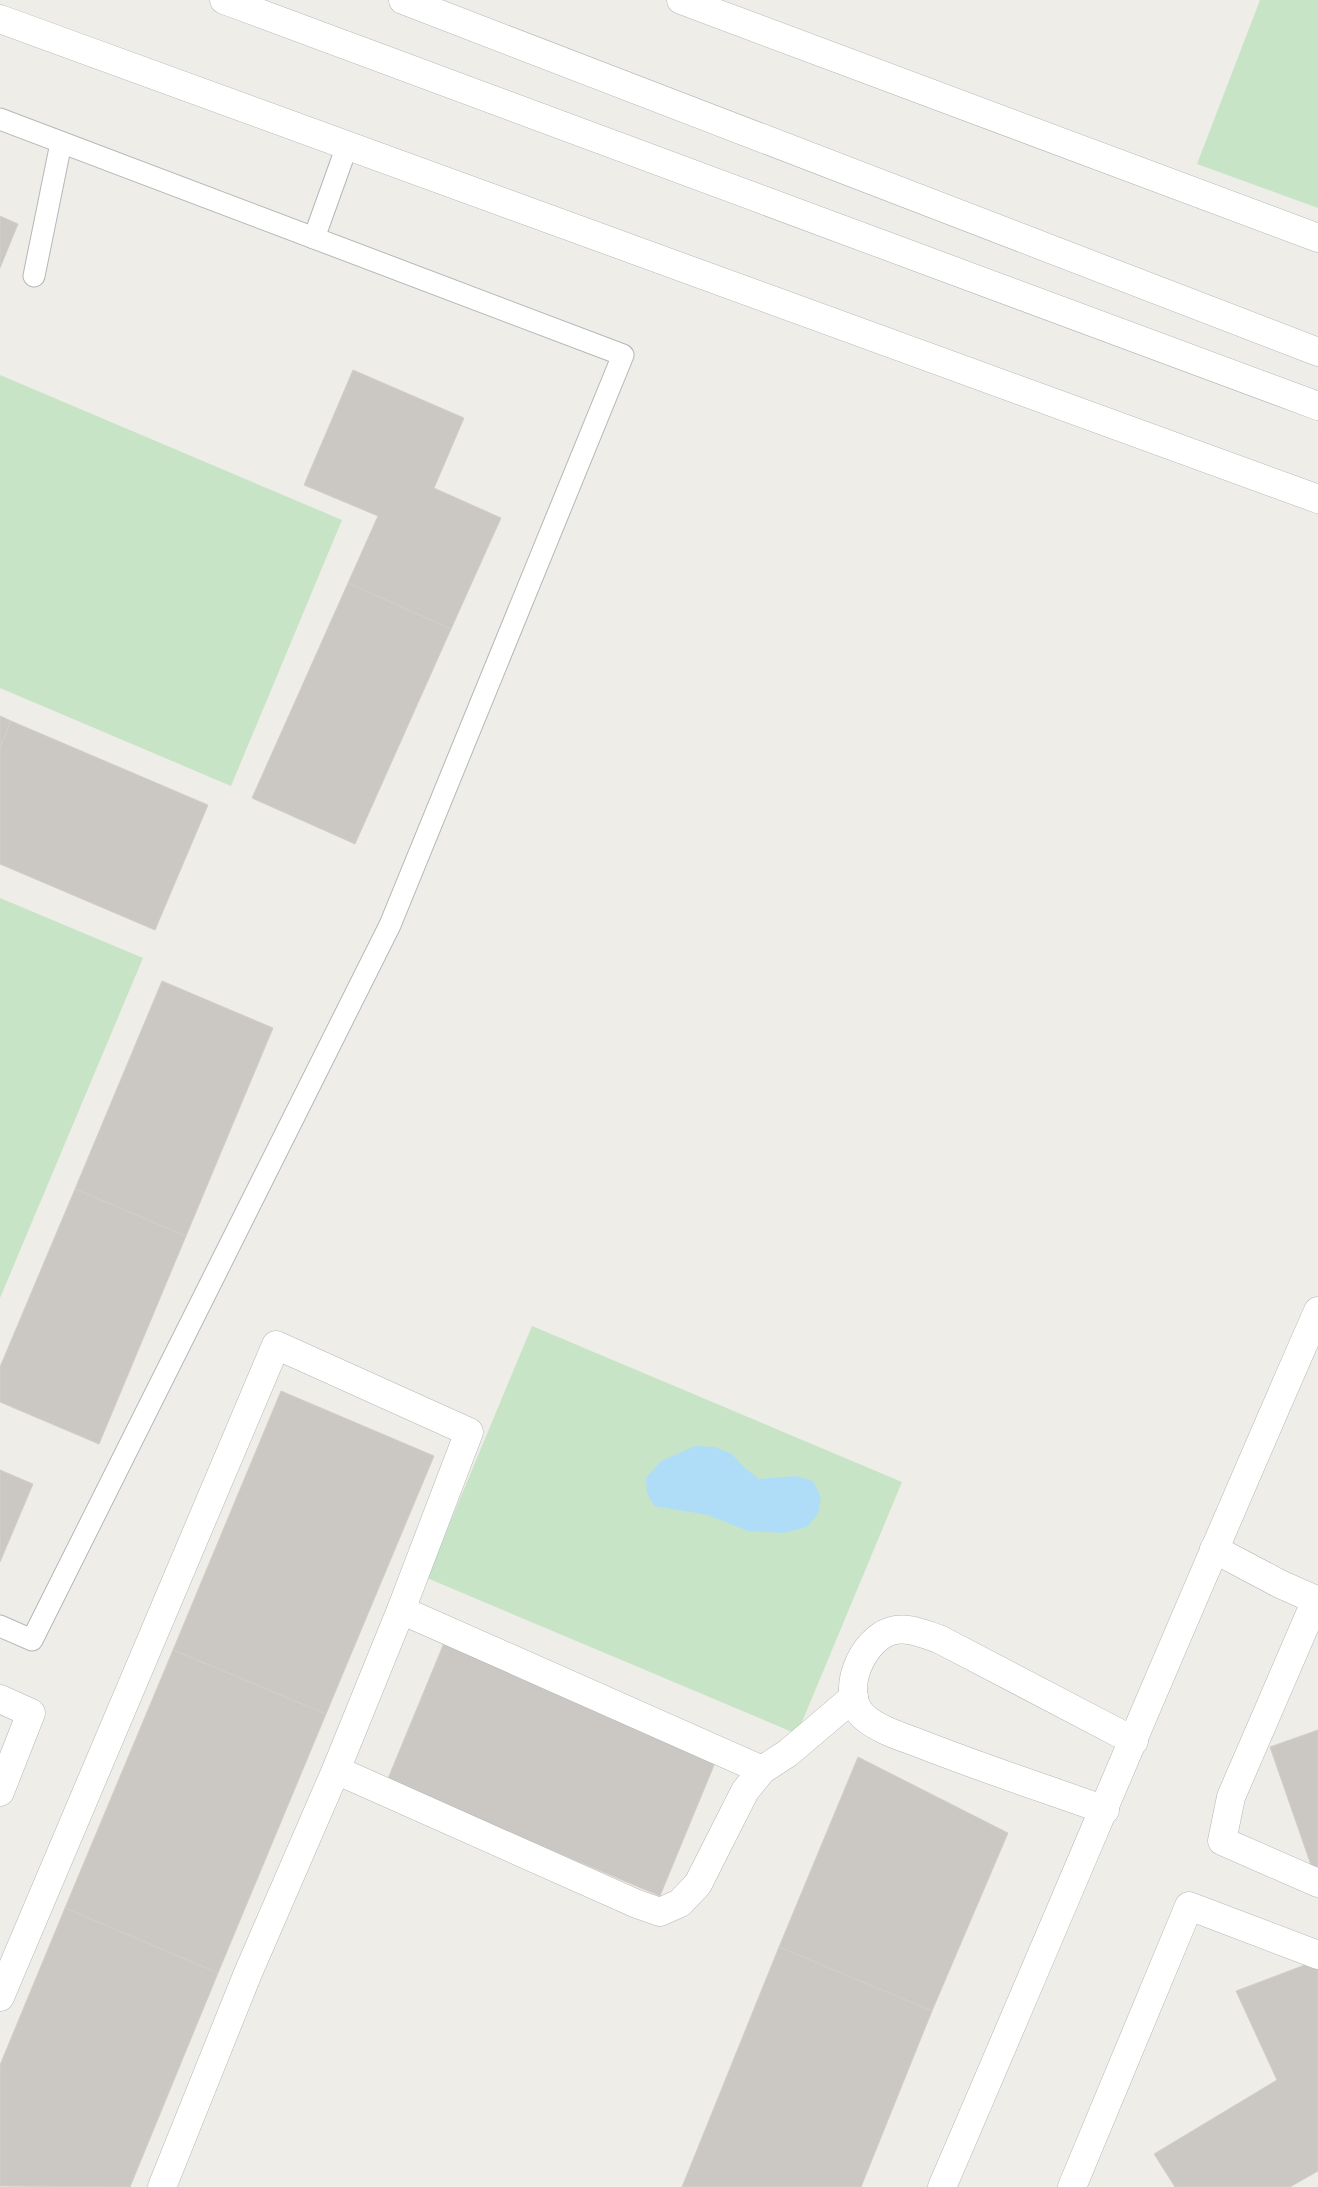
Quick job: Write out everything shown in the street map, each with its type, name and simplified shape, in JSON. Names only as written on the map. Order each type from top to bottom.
[{"type":"street","points":[[224,0],[1318,406]]},
{"type":"street","points":[[403,0],[1318,352]]},
{"type":"street","points":[[682,0],[1318,238]]},
{"type":"street","points":[[0,19],[1318,499]]},
{"type":"street","points":[[942,2187],[1105,1810],[1214,1549],[1318,1312]]},
{"type":"street","points":[[0,1997],[276,1345],[469,1432],[401,1610],[336,1770],[248,1973],[162,2187]]},
{"type":"street","points":[[1214,1549],[1280,1584],[1317,1599],[1231,1797],[1222,1842],[1318,1883]]},
{"type":"street","points":[[401,1610],[762,1770]]},
{"type":"street","points":[[1105,1810],[943,1753],[885,1730],[862,1715],[854,1697],[854,1677],[863,1655],[876,1638],[892,1631],[911,1630],[939,1639],[1134,1741]]},
{"type":"street","points":[[336,1770],[637,1904],[660,1912],[680,1903],[698,1884],[745,1791],[762,1770],[788,1753],[854,1697]]},
{"type":"street","points":[[0,1699],[31,1713],[0,1792]]},
{"type":"street","points":[[1072,2187],[1189,1906],[1318,1955]]},
{"type":"lane","points":[[0,119],[622,355],[386,934],[32,1640],[0,1626]]},
{"type":"lane","points":[[34,276],[61,143]]},
{"type":"lane","points":[[314,238],[347,146]]},
{"type":"green space","points":[[1260,0],[1318,0],[1318,208],[1197,164]]},
{"type":"green space","points":[[0,375],[342,520],[231,786],[0,688]]},
{"type":"green space","points":[[0,898],[143,958],[0,1298]]},
{"type":"green space","points":[[532,1326],[902,1482],[797,1734],[427,1578]]},
{"type":"water","points":[[695,1446],[715,1447],[732,1454],[759,1479],[796,1476],[813,1481],[821,1497],[818,1514],[807,1527],[783,1533],[748,1531],[708,1515],[654,1506],[647,1493],[646,1478],[661,1461]]},
{"type":"building","points":[[0,216],[18,224],[0,268]]},
{"type":"building","points":[[353,370],[464,418],[434,488],[501,518],[451,629],[348,583],[378,516],[304,485]]},
{"type":"building","points":[[348,583],[451,629],[355,844],[252,798]]},
{"type":"building","points":[[0,716],[11,721],[0,748]]},
{"type":"building","points":[[11,721],[208,805],[155,930],[0,864],[0,748]]},
{"type":"building","points":[[162,981],[273,1028],[186,1236],[75,1189]]},
{"type":"building","points":[[75,1189],[186,1236],[99,1444],[0,1402],[0,1367]]},
{"type":"building","points":[[281,1391],[434,1456],[326,1714],[173,1650]]},
{"type":"building","points":[[0,1470],[33,1484],[0,1562]]},
{"type":"building","points":[[444,1643],[717,1758],[660,1896],[387,1781]]},
{"type":"building","points":[[173,1650],[326,1714],[218,1973],[65,1908]]},
{"type":"building","points":[[1318,1730],[1318,1866],[1312,1868],[1270,1747]]},
{"type":"building","points":[[858,1757],[1008,1833],[932,2011],[779,1947]]},
{"type":"building","points":[[65,1908],[218,1973],[130,2187],[0,2186],[0,2065]]},
{"type":"building","points":[[779,1947],[932,2011],[861,2187],[682,2187]]},
{"type":"building","points":[[1318,1960],[1318,2171],[1290,2187],[1175,2187],[1154,2154],[1277,2080],[1236,1991]]}]
